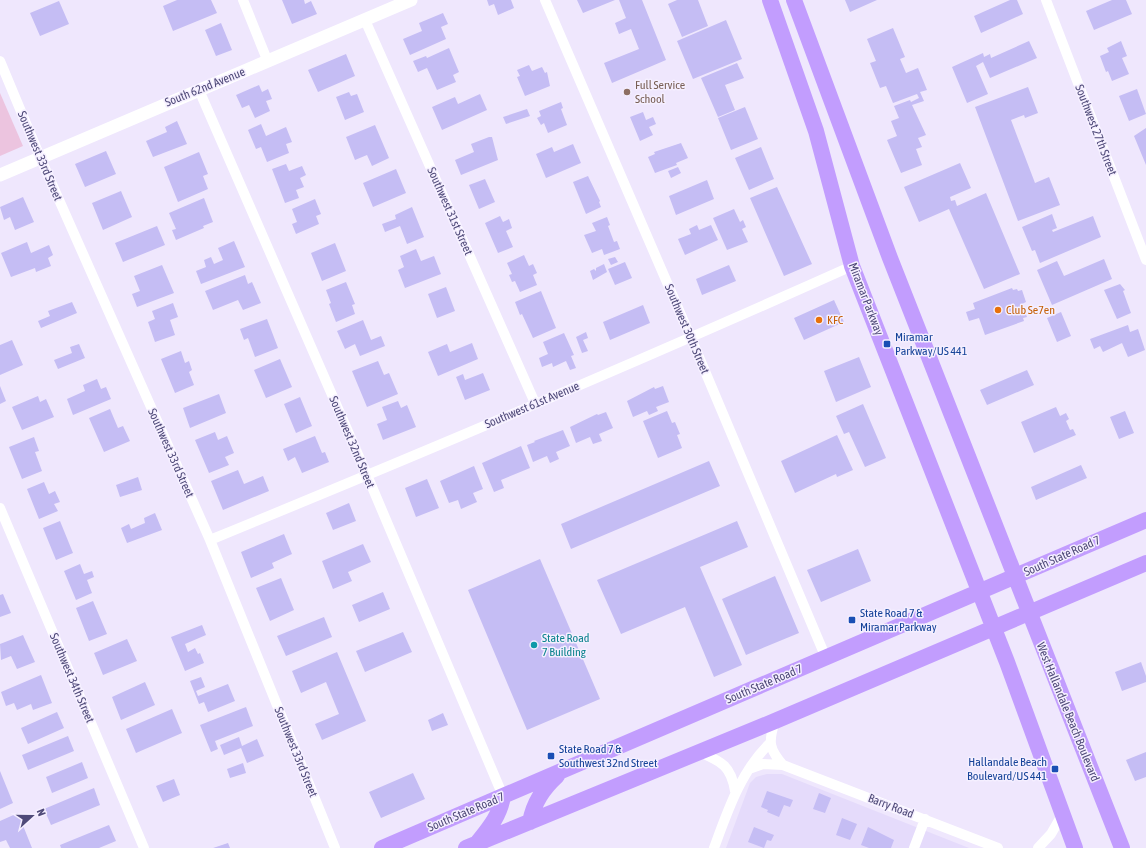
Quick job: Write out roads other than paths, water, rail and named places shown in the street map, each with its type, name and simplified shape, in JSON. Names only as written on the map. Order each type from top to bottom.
[{"type":"main road","name":"Miramar Parkway","points":[[770,0],[816,131],[852,266],[979,592]]},
{"type":"main road","points":[[794,0],[890,258],[1014,577]]},
{"type":"main road","name":"South State Road 7","points":[[382,848],[1146,520]]},
{"type":"main road","points":[[472,846],[775,721],[1146,562]]},
{"type":"main road","name":"West Hallandale Beach Boulevard","points":[[1014,577],[1122,848]]},
{"type":"main road","points":[[979,592],[1075,848]]},
{"type":"main road","points":[[530,822],[533,808],[538,797],[548,784],[563,770]]},
{"type":"main road","points":[[472,846],[495,820],[501,809],[503,796]]},
{"type":"street","points":[[242,0],[268,62]]},
{"type":"street","name":"South 62nd Avenue","points":[[0,175],[411,0]]},
{"type":"street","name":"Southwest 30th Street","points":[[545,0],[691,338],[826,658]]},
{"type":"street","name":"Southwest 27th Street","points":[[1046,0],[1146,260]]},
{"type":"street","name":"Southwest 31st Street","points":[[364,20],[535,403]]},
{"type":"street","name":"Southwest 33rd Street","points":[[0,61],[40,157],[210,540],[336,848]]},
{"type":"street","name":"Southwest 32nd Street","points":[[199,90],[367,475],[503,796]]},
{"type":"street","name":"Southwest 61st Avenue","points":[[210,540],[691,338],[852,266]]},
{"type":"street","name":"Southwest 34th Street","points":[[0,508],[144,848]]},
{"type":"street","points":[[775,721],[770,743],[774,755],[783,765]]},
{"type":"street","points":[[714,848],[735,791],[759,753],[770,743]]},
{"type":"street","points":[[700,752],[726,767],[733,777],[735,791]]},
{"type":"street","name":"Barry Road","points":[[749,770],[763,764],[783,765],[998,848]]},
{"type":"street","points":[[1038,848],[1051,834],[1062,815]]},
{"type":"street","points":[[914,848],[925,820]]},
{"type":"place","name":"Full Service School","points":[[627,92]]},
{"type":"place","name":"Club Se7en","points":[[998,310]]},
{"type":"place","name":"KFC","points":[[819,320]]},
{"type":"place","name":"Miramar Parkway/US 441","points":[[887,344]]},
{"type":"place","name":"State Road 7 & Miramar Parkway","points":[[852,620]]},
{"type":"place","name":"State Road 7 Building","points":[[534,645]]},
{"type":"place","name":"State Road 7 & Southwest 32nd Street","points":[[551,756]]},
{"type":"place","name":"Hallandale Beach Boulevard/US 441","points":[[1055,769]]}]
